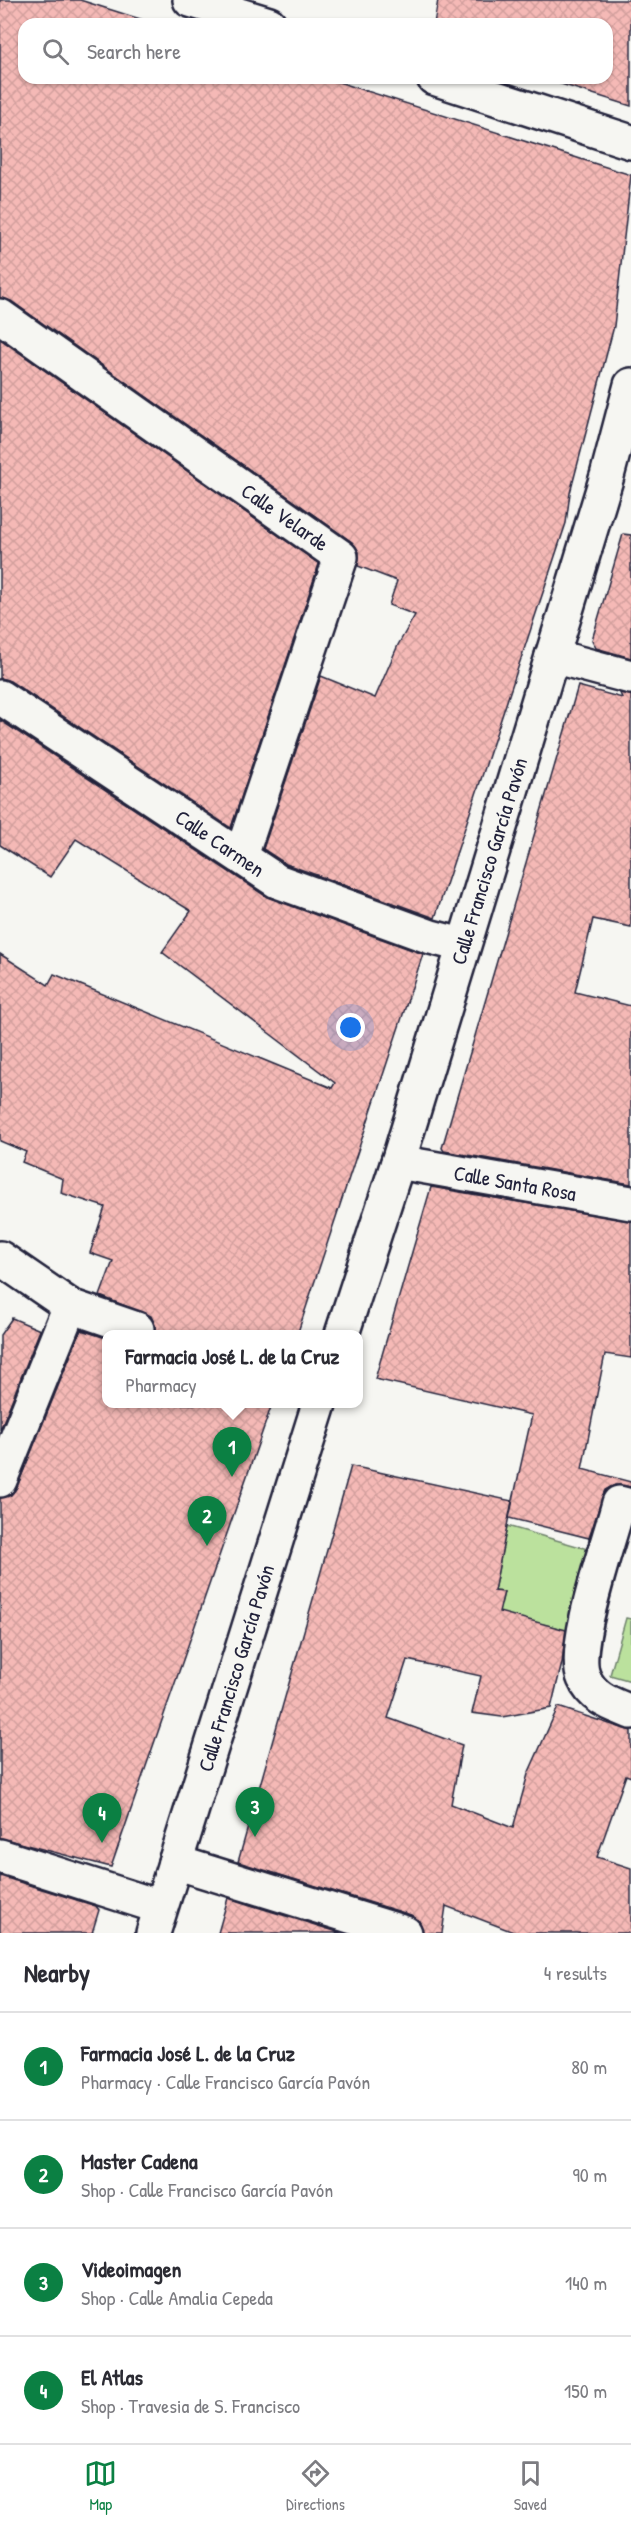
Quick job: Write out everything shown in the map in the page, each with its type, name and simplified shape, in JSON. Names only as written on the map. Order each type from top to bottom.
[{"type":"street","points":[[190,0],[249,18]]},
{"type":"street","points":[[452,84],[631,142]]},
{"type":"street","name":"Calle Velarde","points":[[0,316],[341,556],[241,856]]},
{"type":"street","name":"Calle Francisco García Pavón","points":[[344,1330],[398,1162],[462,945],[607,476],[631,385]]},
{"type":"street","points":[[552,656],[631,677]]},
{"type":"street","name":"Calle Carmen","points":[[0,697],[277,881],[431,937],[462,945]]},
{"type":"street","name":"Calle Santa Rosa","points":[[398,1162],[631,1203]]},
{"type":"street","points":[[0,1258],[70,1306],[137,1329]]},
{"type":"street","points":[[0,1480],[70,1306]]},
{"type":"street","name":"Calle Francisco García Pavón","points":[[157,1920],[318,1408]]},
{"type":"street","points":[[631,1506],[620,1503],[580,1645],[583,1678],[599,1700],[631,1712]]},
{"type":"street","points":[[0,1856],[157,1920]]},
{"type":"street","points":[[176,1862],[405,1933]]},
{"type":"green space","points":[[507,1526],[591,1550],[570,1631],[499,1613],[504,1592],[494,1591]]},
{"type":"green space","points":[[626,1618],[631,1619],[631,1681],[610,1675]]},
{"type":"building","points":[[0,0],[80,0],[137,18],[18,18],[18,84],[345,84],[631,175],[614,326],[570,493],[566,523],[435,918],[286,864],[263,849],[321,676],[375,698],[398,645],[415,615],[389,605],[397,581],[358,566],[359,552],[352,542],[11,301],[0,298]]},
{"type":"building","points":[[438,0],[631,0],[631,106],[561,84],[613,84],[613,18],[435,18]]},
{"type":"building","points":[[0,339],[319,564],[231,828],[10,681],[0,678]]},
{"type":"building","points":[[623,534],[631,535],[631,658],[596,648],[592,640]]},
{"type":"building","points":[[578,686],[622,698],[620,693],[631,695],[631,927],[593,919],[575,992],[631,1006],[631,1184],[444,1151],[442,1148]]},
{"type":"building","points":[[0,720],[267,897],[423,954],[299,1330],[155,1330],[151,1316],[100,1296],[113,1261],[90,1253],[105,1207],[61,1193],[63,1179],[22,1162],[26,1152],[0,1141],[0,954],[48,985],[54,974],[332,1088],[335,1083],[162,952],[191,911],[76,839],[50,877],[0,845]]},
{"type":"building","points":[[431,1187],[631,1221],[631,1358],[605,1354],[582,1469],[631,1482],[631,1487],[615,1485],[605,1490],[589,1538],[509,1518],[532,1415],[375,1379]]},
{"type":"building","points":[[12,1318],[40,1330],[0,1430],[0,1335]]},
{"type":"building","points":[[81,1330],[102,1337],[102,1408],[271,1408],[111,1867],[0,1838],[0,1498],[11,1495],[17,1487]]},
{"type":"building","points":[[351,1466],[512,1501],[494,1591],[504,1592],[499,1612],[566,1630],[562,1663],[551,1708],[502,1717],[472,1713],[481,1676],[407,1660],[388,1718],[462,1745],[451,1804],[513,1828],[528,1774],[558,1707],[631,1731],[631,1777],[626,1775],[597,1857],[631,1868],[631,1933],[516,1933],[446,1906],[442,1933],[423,1933],[419,1921],[411,1915],[238,1862]]},
{"type":"building","points":[[0,1876],[96,1906],[99,1910],[92,1933],[0,1933]]},
{"type":"building","points":[[228,1898],[341,1933],[218,1933]]},
{"type":"place","name":"Farmacia José L. de la Cruz","points":[[232,1477]]},
{"type":"place","name":"Master Cadena","points":[[207,1546]]},
{"type":"place","name":"Videoimagen","points":[[255,1837]]},
{"type":"place","name":"El Atlas","points":[[102,1843]]}]
